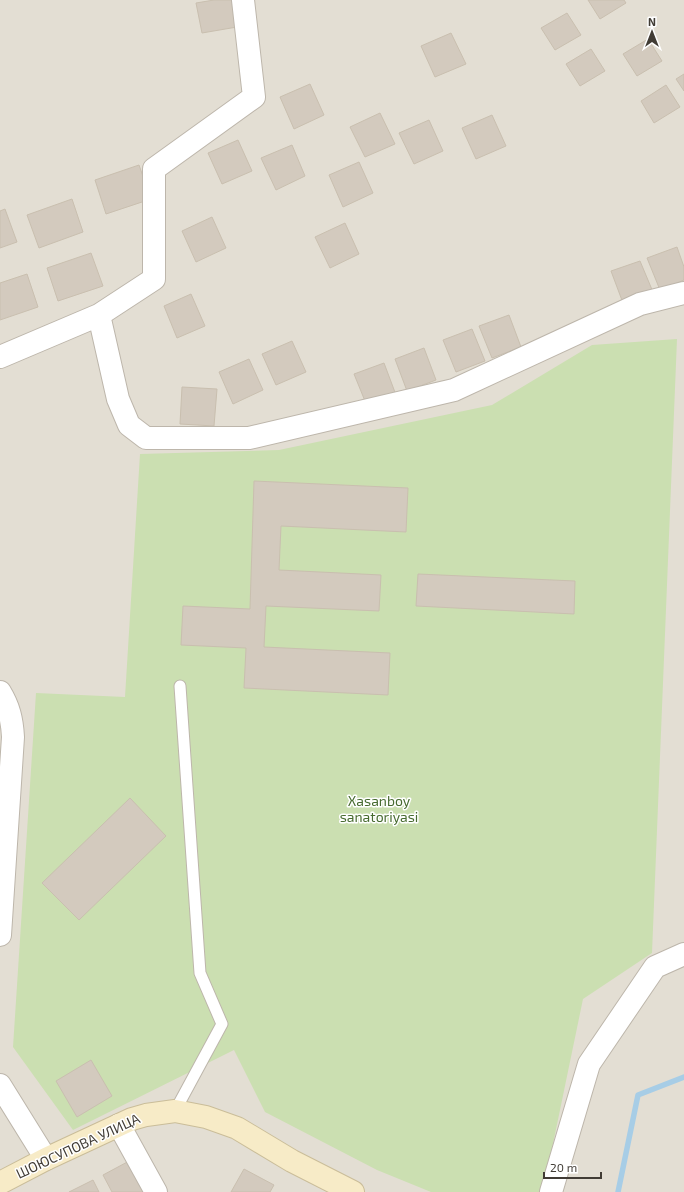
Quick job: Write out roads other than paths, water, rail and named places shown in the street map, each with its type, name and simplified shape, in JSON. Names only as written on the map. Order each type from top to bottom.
[{"type":"street","points":[[0,357],[99,315],[154,279],[154,169],[254,97],[243,0]]},
{"type":"street","points":[[99,315],[118,399],[129,425],[146,438],[249,438],[454,390],[640,304],[684,293]]},
{"type":"street","points":[[0,692],[9,709],[14,737],[0,934]]},
{"type":"street","points":[[551,1192],[589,1064],[655,967],[684,954]]},
{"type":"street","points":[[0,1085],[46,1159]]},
{"type":"street","name":"ШОЮСУПОВА УЛИЦА","points":[[0,1182],[119,1125],[146,1115],[175,1110],[206,1117],[237,1128],[292,1161],[353,1192]]},
{"type":"street","points":[[119,1125],[156,1192]]},
{"type":"lane","points":[[175,1110],[222,1024],[200,973],[180,686]]},
{"type":"waterway","points":[[618,1192],[638,1095],[684,1077]]},
{"type":"park label","name":"Xasanboy sanatoriyasi","points":[[379,810]]}]
